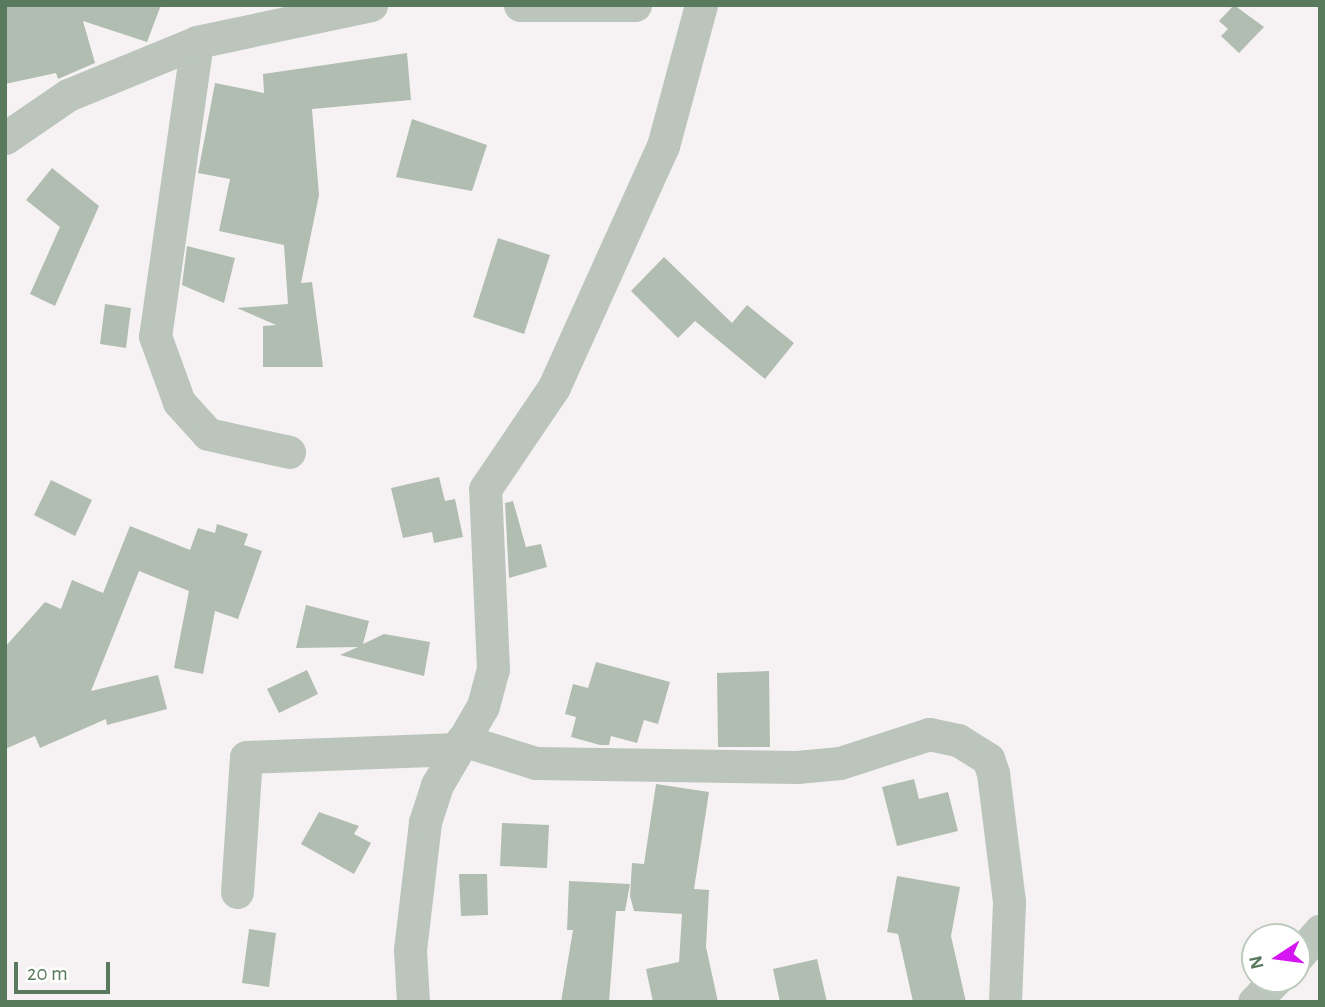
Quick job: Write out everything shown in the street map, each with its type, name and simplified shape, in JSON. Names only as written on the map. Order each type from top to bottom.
[{"type":"street","points":[[5,138],[68,95],[197,42],[372,5]]},
{"type":"street","points":[[520,5],[635,5]]},
{"type":"street","points":[[412,1002],[410,950],[425,822],[459,745],[483,706],[494,669],[485,489],[554,387],[663,146],[701,5]]},
{"type":"street","points":[[197,42],[155,336],[178,402],[208,434],[289,452]]},
{"type":"street","points":[[237,892],[246,757],[459,745],[536,763],[797,767],[840,763],[929,734],[958,740],[988,759],[993,772],[1009,902],[1005,1002]]},
{"type":"building","points":[[5,5],[161,5],[147,42],[83,21],[95,63],[58,79],[56,73],[5,84]]},
{"type":"building","points":[[1234,5],[1264,27],[1239,53],[1221,36],[1228,29],[1219,21]]},
{"type":"building","points":[[407,53],[411,100],[312,109],[319,195],[301,283],[312,282],[323,367],[263,367],[263,326],[276,325],[237,308],[288,304],[284,245],[219,231],[230,179],[198,173],[215,83],[264,93],[263,74]]},
{"type":"building","points":[[412,119],[487,145],[472,191],[396,177]]},
{"type":"building","points":[[52,168],[99,206],[55,306],[30,294],[60,227],[26,200]]},
{"type":"building","points":[[498,238],[550,255],[524,334],[473,317]]},
{"type":"building","points":[[187,246],[235,258],[224,303],[182,285]]},
{"type":"building","points":[[664,257],[732,323],[747,305],[794,343],[765,379],[695,321],[678,338],[631,291]]},
{"type":"building","points":[[105,304],[131,308],[126,348],[100,344]]},
{"type":"building","points":[[439,477],[445,501],[455,499],[463,537],[434,543],[432,532],[403,538],[391,488]]},
{"type":"building","points":[[51,480],[92,500],[75,536],[34,515]]},
{"type":"building","points":[[513,501],[526,547],[541,544],[547,567],[509,578],[505,503]]},
{"type":"building","points":[[217,524],[248,534],[244,545],[262,551],[238,619],[215,611],[203,674],[174,668],[189,591],[139,571],[91,691],[158,675],[167,709],[107,725],[106,719],[40,748],[35,736],[5,749],[5,647],[45,602],[61,609],[72,580],[103,593],[130,526],[190,550],[198,528],[215,533]]},
{"type":"building","points":[[306,605],[369,621],[363,644],[384,634],[430,642],[424,676],[340,655],[358,647],[296,648]]},
{"type":"building","points":[[596,662],[670,682],[658,724],[644,720],[637,743],[611,736],[609,745],[600,745],[571,737],[576,717],[565,714],[573,684],[588,688]]},
{"type":"building","points":[[307,670],[318,694],[279,713],[267,689]]},
{"type":"building","points":[[769,671],[770,747],[718,747],[717,673]]},
{"type":"building","points":[[914,779],[919,799],[948,792],[958,831],[897,846],[882,787]]},
{"type":"building","points":[[656,784],[709,792],[694,889],[709,890],[706,947],[718,1002],[653,1002],[646,969],[679,962],[682,914],[634,911],[630,896],[632,863],[644,864]]},
{"type":"building","points":[[319,812],[359,826],[354,834],[371,843],[354,874],[301,844]]},
{"type":"building","points":[[502,823],[549,825],[547,868],[500,866]]},
{"type":"building","points":[[459,874],[487,874],[488,915],[461,916]]},
{"type":"building","points":[[897,876],[960,887],[951,936],[966,1002],[913,1002],[898,934],[887,932]]},
{"type":"building","points":[[569,881],[630,884],[625,911],[616,911],[609,1002],[561,1002],[573,930],[567,930]]},
{"type":"building","points":[[249,929],[276,933],[269,987],[242,983]]},
{"type":"building","points":[[817,959],[827,1002],[780,1002],[773,969]]}]
